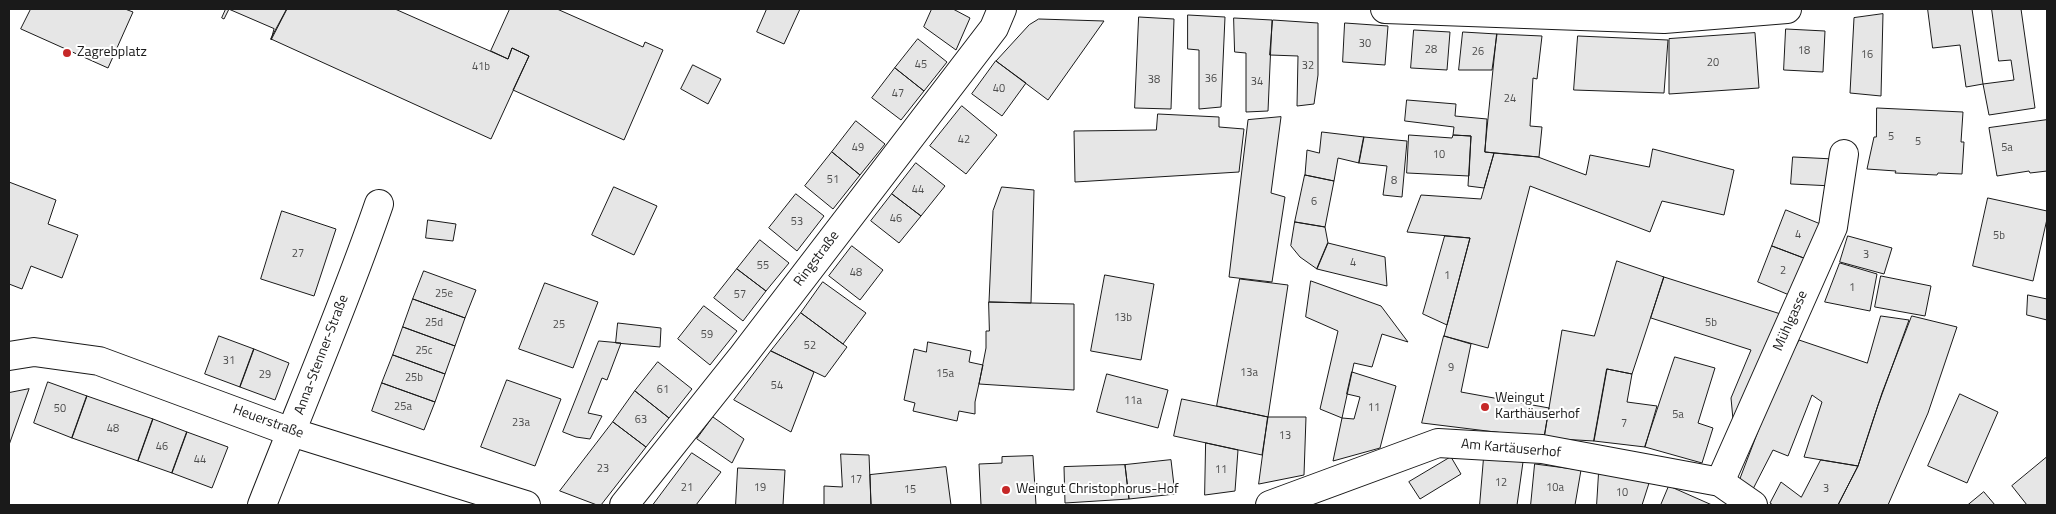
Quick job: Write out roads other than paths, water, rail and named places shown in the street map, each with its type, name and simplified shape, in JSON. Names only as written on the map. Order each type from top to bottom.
[{"type":"street","name":"Ringstraße","points":[[624,505],[742,358],[994,28],[1002,9]]},
{"type":"street","points":[[1385,9],[1664,19],[1788,9]]},
{"type":"street","name":"Mühlgasse","points":[[1720,482],[1833,227],[1844,154]]},
{"type":"street","name":"Anna-Stenner-Straße","points":[[262,505],[361,255],[379,204]]},
{"type":"street","name":"Heuerstraße","points":[[9,356],[34,352],[99,361],[291,432],[526,505]]},
{"type":"street","name":"Am Kartäuserhof","points":[[1270,505],[1438,444],[1542,449],[1720,482],[1753,505]]},
{"type":"place","name":"Zagrebplatz","points":[[67,53]]},
{"type":"place","name":"Weingut Karthäuserhof","points":[[1485,407]]},
{"type":"place","name":"Weingut Christophorus-Hof","points":[[1006,490]]}]
